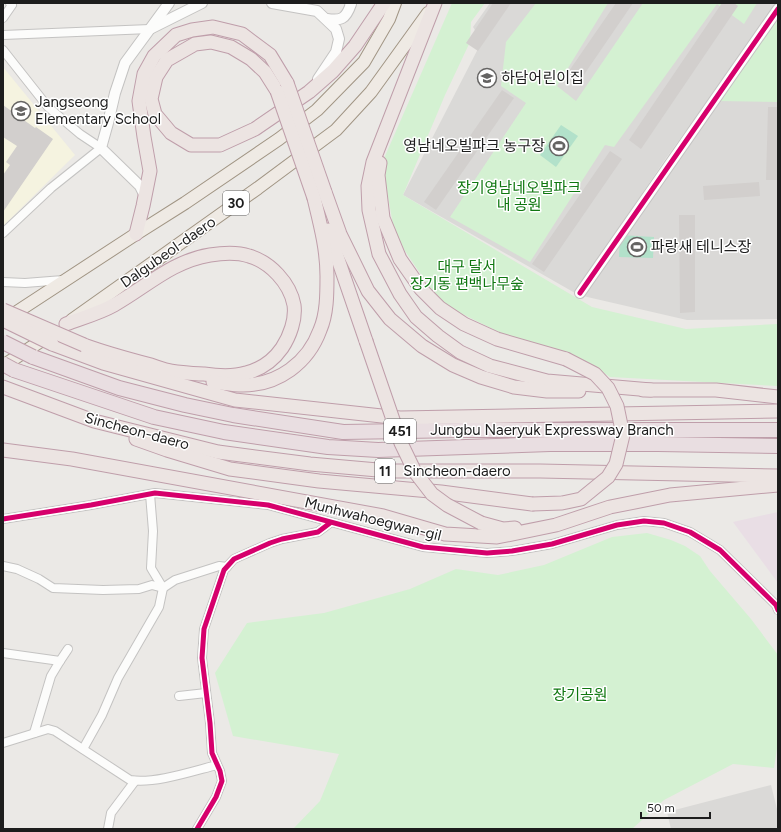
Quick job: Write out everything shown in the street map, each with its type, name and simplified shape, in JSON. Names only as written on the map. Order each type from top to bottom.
[{"type":"highway","points":[[282,87],[251,59],[231,47],[211,42],[195,44],[168,60],[156,77],[151,99],[155,114],[171,133],[191,145],[220,145],[255,129],[309,92],[333,71],[355,46],[384,3]]},
{"type":"highway","points":[[435,3],[373,162],[368,186],[369,210],[379,254],[400,294],[416,316],[438,336],[460,352],[490,366],[547,381],[651,390]]},
{"type":"highway","points":[[136,234],[150,171],[139,101],[144,74],[154,56],[176,35],[192,30],[214,27],[242,34],[270,55],[320,195],[328,231],[401,443],[415,472],[432,494],[446,506],[482,523],[503,529],[556,525]]},
{"type":"highway","points":[[94,421],[124,435],[167,450],[230,468],[319,481],[441,492],[532,504],[562,503],[581,499],[608,477],[616,464],[624,435],[617,406],[608,388],[595,374],[566,359],[497,338],[464,324],[440,308],[421,290],[400,259],[383,218],[378,175],[384,136]]},
{"type":"highway","points":[[3,310],[84,345],[112,355],[210,381],[230,385],[256,384],[271,380],[283,375],[295,367],[305,357],[321,330],[327,295],[327,275],[320,195]]},
{"type":"highway","points":[[320,195],[368,291],[390,319],[422,346],[453,365],[481,377],[514,387],[547,391],[716,390],[778,397]]},
{"type":"highway","points":[[66,324],[113,306],[156,277],[180,263],[195,258],[224,253],[248,255],[258,259],[276,272],[286,287],[294,304],[294,312],[290,334],[284,345],[268,364],[258,369],[235,376],[216,376],[176,372]]},
{"type":"highway","points":[[3,321],[52,344],[103,363],[235,400],[400,418],[778,411]]},
{"type":"highway","name":"Jungbu Naeryuk Expressway Branch","points":[[3,342],[32,357],[119,388],[185,405],[241,416],[343,432],[473,430],[778,430]]},
{"type":"highway","name":"Jungbu Naeryuk Expressway Branch","points":[[7,367],[154,418],[224,432],[328,447],[378,450],[550,444],[778,446]]},
{"type":"highway","name":"Sincheon-daero","points":[[3,387],[94,421],[218,452],[310,464],[389,471],[540,471],[778,476]]},
{"type":"highway","points":[[3,450],[72,459],[384,516],[445,534],[497,537],[556,525],[610,507],[670,495],[778,485]]},
{"type":"main road","name":"Dalgubeol-daero","points":[[3,321],[136,234],[185,204],[317,110],[364,62],[389,19],[395,3]]},
{"type":"main road","name":"Dalgubeol-daero","points":[[7,367],[258,188],[336,130],[371,92],[435,3]]},
{"type":"street","points":[[3,233],[51,188],[101,148],[115,94],[125,63],[169,3]]},
{"type":"street","points":[[3,35],[150,29],[202,3]]},
{"type":"street","points":[[272,3],[317,11],[336,29],[339,39],[336,52],[309,92]]},
{"type":"street","points":[[327,19],[338,20],[344,16],[349,10],[350,3]]},
{"type":"street","points":[[3,18],[12,4]]},
{"type":"street","points":[[580,293],[778,9]]},
{"type":"street","points":[[3,50],[48,107],[80,134],[101,148],[140,186],[145,196]]},
{"type":"street","points":[[3,282],[25,283],[66,279]]},
{"type":"street","name":"Munhwahoegwan-gil","points":[[3,520],[154,493],[268,505],[423,547],[487,553],[512,551],[552,544],[617,525],[644,521],[664,523],[690,532],[720,550],[752,580],[776,605],[778,610]]},
{"type":"street","points":[[83,749],[102,715],[118,678],[159,607],[163,588],[151,568],[153,531],[150,494]]},
{"type":"street","points":[[197,829],[216,797],[222,782],[212,753],[202,658],[204,629],[224,570],[234,559],[270,543],[282,539],[318,532],[330,523]]},
{"type":"street","points":[[3,566],[17,569],[34,576],[53,588],[110,590],[139,589],[152,585],[163,588],[175,580],[219,566],[227,567]]},
{"type":"street","points":[[34,733],[51,676],[68,648]]},
{"type":"street","points":[[3,653],[60,661]]},
{"type":"street","points":[[179,696],[206,693]]},
{"type":"street","points":[[3,743],[48,729],[55,731],[130,780],[139,781],[168,777],[217,765]]},
{"type":"street","points":[[108,829],[111,813],[135,780]]},
{"type":"shaded area","points":[[490,3],[778,3],[664,161],[575,293],[403,195],[482,41],[473,27]]},
{"type":"shaded area","points":[[778,15],[778,319],[687,320],[583,296]]},
{"type":"shaded area","name":"Jangseong Elementary School","points":[[3,67],[75,155],[3,226]]},
{"type":"shaded area","points":[[778,512],[778,583],[733,522]]},
{"type":"shaded area","points":[[771,785],[778,813],[778,829],[671,829],[667,812]]},
{"type":"green space","name":"대구 달서 장기동 편백나무숲","points":[[452,3],[485,3],[471,22],[470,42],[445,95],[403,195],[592,307],[686,329],[778,324],[778,386],[610,377],[588,362],[509,337],[440,303],[395,236],[382,163]]},
{"type":"green space","name":"장기영남네오빌파크 내 공원","points":[[536,3],[608,3],[557,86],[576,101],[643,3],[757,3],[744,24],[717,4],[614,147],[605,145],[530,262],[450,217],[526,103],[501,86],[506,42]]},
{"type":"green space","points":[[778,15],[778,102],[718,101]]},
{"type":"green space","name":"영남네오빌파크 농구장","points":[[561,125],[578,136],[556,167],[540,155]]},
{"type":"green space","name":"파랑새 테니스장","points":[[620,235],[654,237],[653,258],[619,257]]},
{"type":"green space","name":"장기공원","points":[[647,533],[685,546],[700,556],[710,571],[751,619],[778,655],[778,742],[774,768],[733,764],[664,800],[632,829],[293,829],[320,801],[339,754],[233,736],[215,673],[247,623],[324,613],[410,589],[456,569],[498,575],[544,565],[612,537]]},
{"type":"building","points":[[493,3],[511,3],[478,51],[466,43]]},
{"type":"building","points":[[616,3],[633,3],[581,79],[569,71]]},
{"type":"building","points":[[722,3],[734,3],[738,6],[641,149],[629,140]]},
{"type":"building","points":[[502,90],[514,98],[436,210],[424,202]]},
{"type":"building","points":[[3,105],[53,139],[3,212],[3,175],[10,165],[6,162],[17,146],[3,137]]},
{"type":"building","points":[[768,107],[778,107],[778,180],[766,180]]},
{"type":"building","points":[[610,151],[622,159],[544,272],[532,264]]},
{"type":"building","points":[[759,182],[760,196],[704,200],[703,186]]},
{"type":"building","points":[[679,215],[695,215],[695,312],[680,313]]},
{"type":"cycle path","points":[[580,293],[778,9]]},
{"type":"cycle path","points":[[3,519],[155,493],[268,505],[423,547],[487,553],[512,551],[552,544],[617,525],[644,521],[664,523],[690,532],[720,550],[776,605],[778,610]]},
{"type":"cycle path","points":[[197,829],[216,797],[222,781],[220,771],[212,753],[202,658],[204,629],[224,570],[234,559],[270,543],[282,539],[318,532],[330,523]]},
{"type":"place","name":"하담어린이집","points":[[487,78]]},
{"type":"place","name":"Jangseong Elementary School","points":[[21,111]]},
{"type":"place","name":"영남네오빌파크 농구장","points":[[559,146]]},
{"type":"place","name":"파랑새 테니스장","points":[[637,247]]}]
